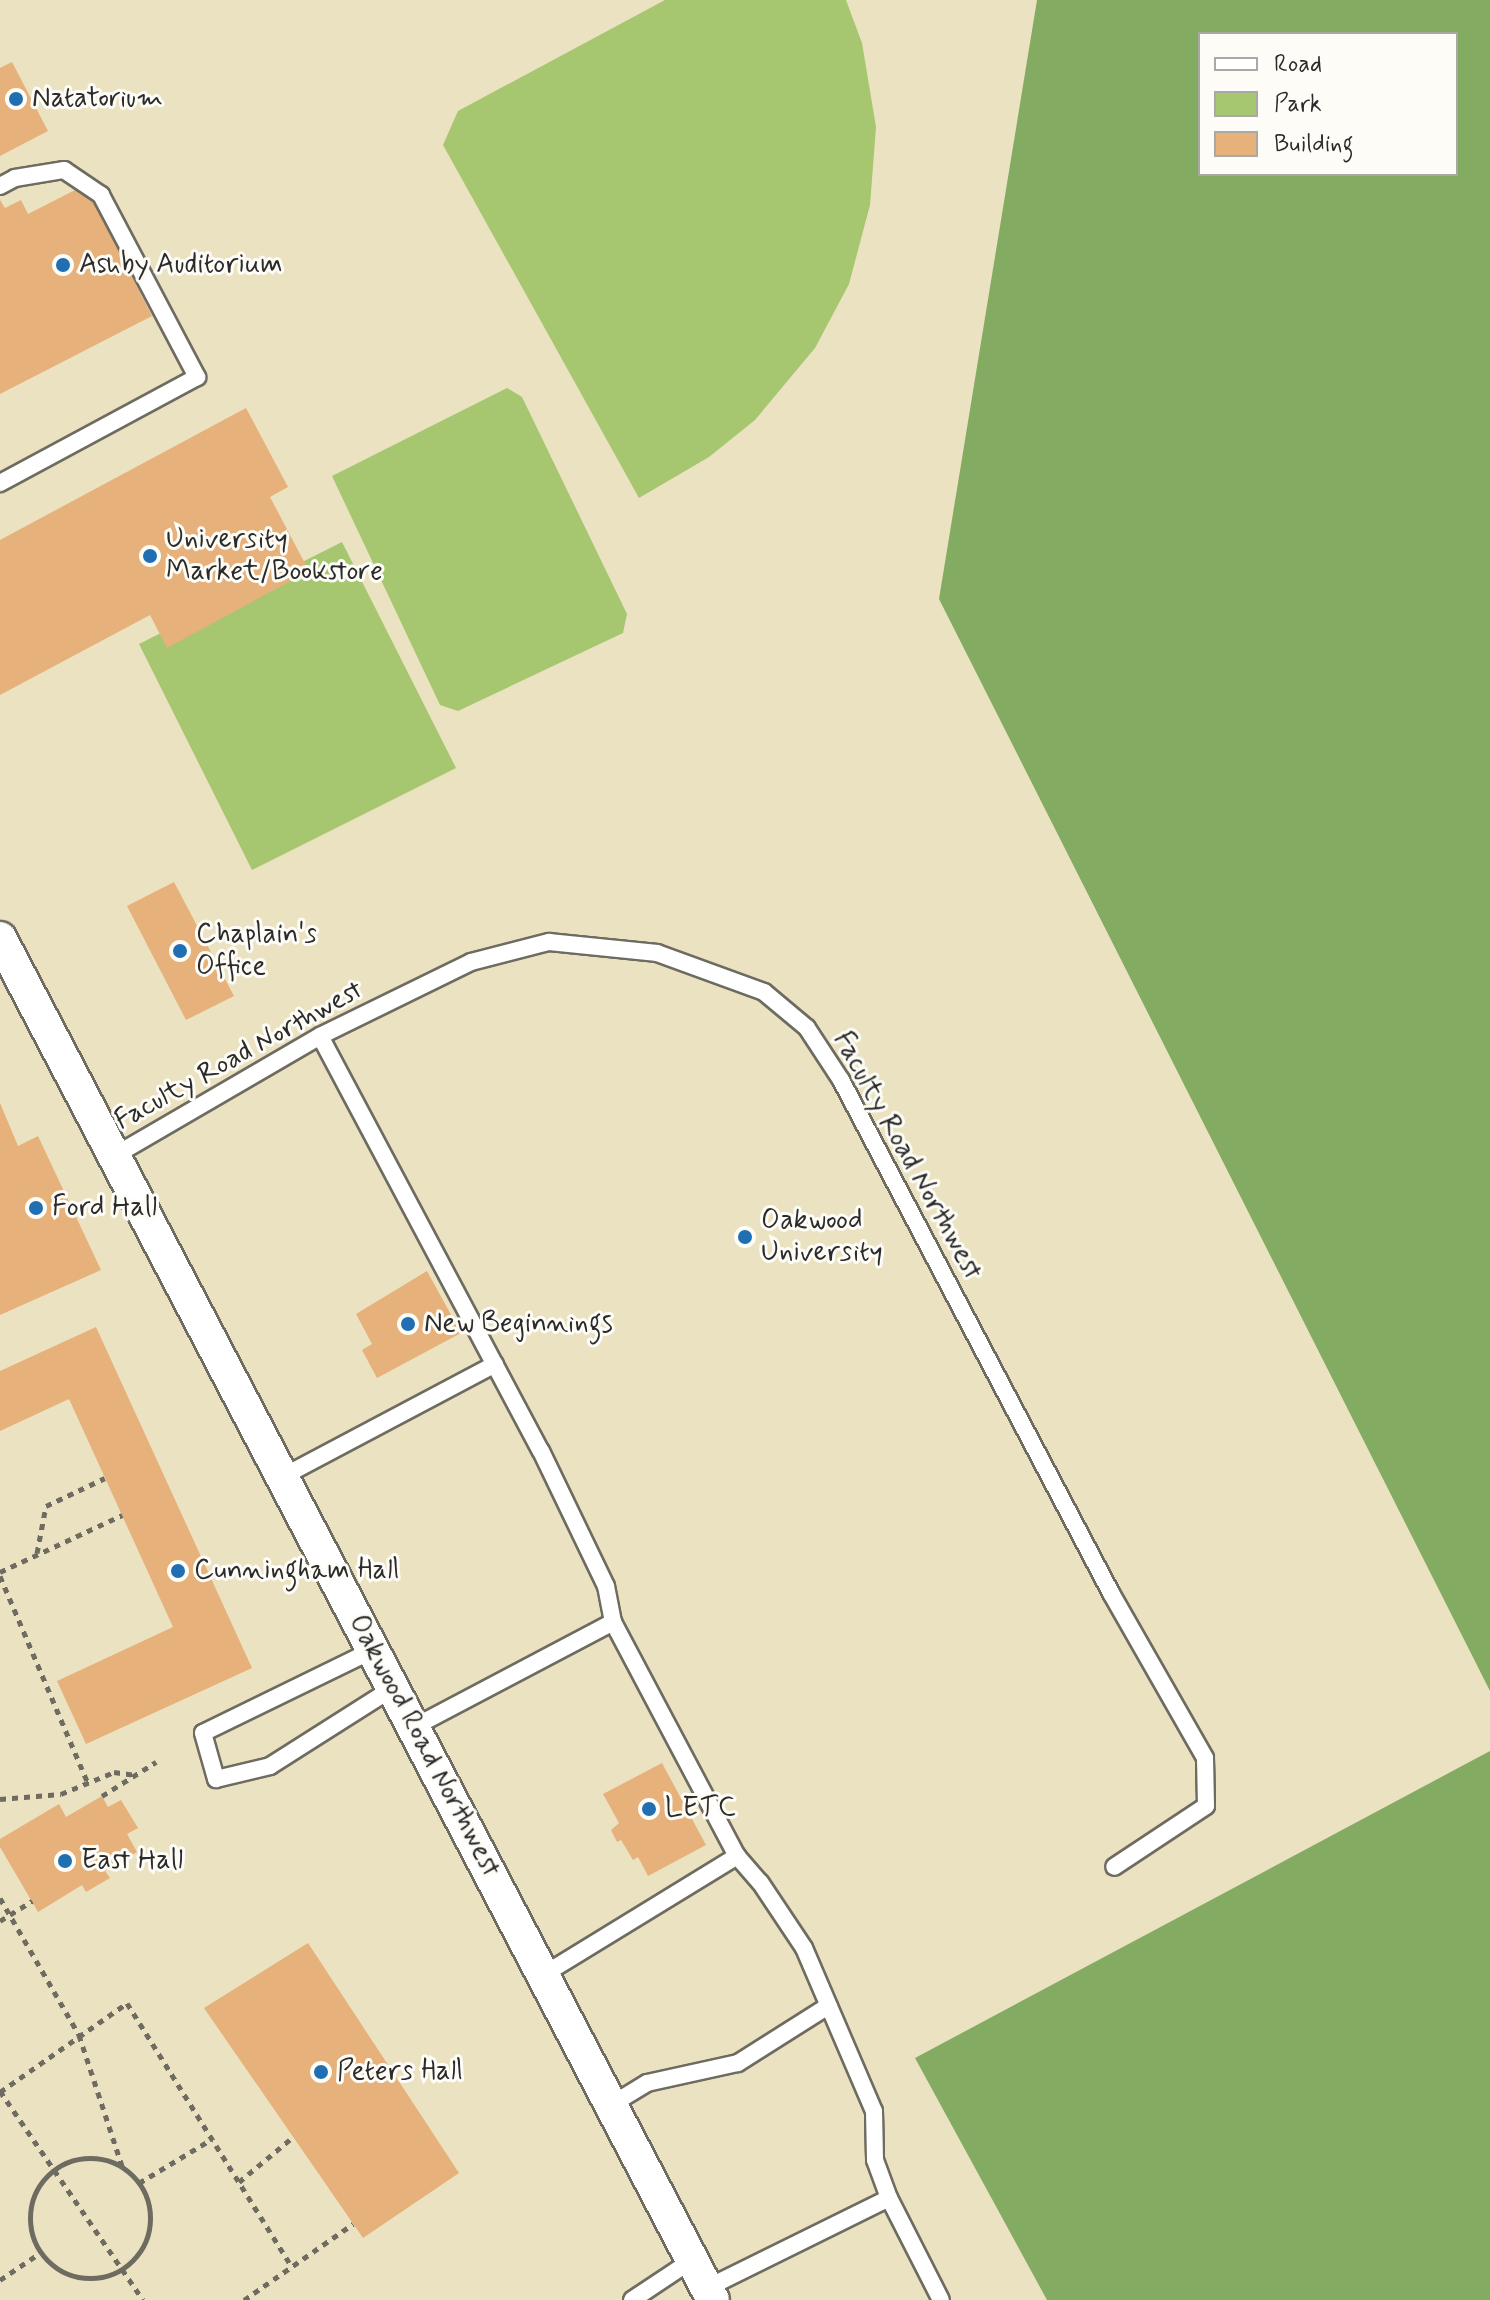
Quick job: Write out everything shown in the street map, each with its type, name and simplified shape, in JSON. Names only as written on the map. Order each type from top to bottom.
[{"type":"street","name":"Oakwood Road Northwest","points":[[0,938],[710,2294]]},
{"type":"lane","points":[[0,186],[15,178],[64,170],[101,195],[197,377],[0,483]]},
{"type":"lane","name":"Faculty Road Northwest","points":[[114,1156],[320,1036],[471,962],[549,942],[657,953],[764,992],[807,1028],[841,1080],[1111,1593],[1205,1758],[1206,1806],[1114,1867]]},
{"type":"lane","points":[[320,1036],[495,1364],[606,1586],[613,1622],[737,1856],[760,1882],[804,1948],[874,2111],[875,2160],[889,2198],[941,2300]]},
{"type":"lane","points":[[282,1477],[495,1364]]},
{"type":"lane","points":[[414,1727],[613,1622]]},
{"type":"lane","points":[[373,1650],[203,1733],[216,1779],[270,1766],[393,1688]]},
{"type":"lane","points":[[543,1975],[737,1856]]},
{"type":"lane","points":[[611,2105],[647,2083],[738,2063],[828,2006]]},
{"type":"lane","points":[[710,2294],[889,2198]]},
{"type":"lane","points":[[632,2300],[692,2260]]},
{"type":"path","points":[[37,1554],[46,1506],[105,1478]]},
{"type":"path","points":[[88,1783],[0,1574],[122,1515]]},
{"type":"path","points":[[102,1796],[156,1762]]},
{"type":"path","points":[[0,1799],[61,1794],[114,1772],[136,1775]]},
{"type":"path","points":[[0,1898],[79,2035],[122,2167]]},
{"type":"path","points":[[0,1921],[32,1901]]},
{"type":"path","points":[[143,2300],[0,2091],[127,2003],[292,2267]]},
{"type":"path","points":[[240,2184],[293,2137]]},
{"type":"path","points":[[139,2183],[211,2138]]},
{"type":"path","points":[[87,2158],[105,2159],[122,2167],[139,2183],[147,2200],[150,2219],[147,2237],[138,2254],[121,2269],[89,2279],[71,2275],[40,2253],[30,2218],[40,2183],[54,2169],[87,2158]]},
{"type":"path","points":[[244,2300],[353,2224]]},
{"type":"path","points":[[0,2280],[40,2253]]},
{"type":"green space","points":[[665,0],[846,0],[862,43],[876,127],[870,205],[849,284],[815,348],[755,420],[709,457],[639,498],[443,145],[458,111]]},
{"type":"green space","points":[[1037,0],[1490,0],[1490,1691],[939,599]]},
{"type":"green space","points":[[507,388],[522,397],[627,614],[623,633],[458,711],[440,705],[332,476]]},
{"type":"green space","points":[[342,542],[456,768],[252,870],[139,644]]},
{"type":"green space","points":[[1490,1751],[1490,2300],[1047,2300],[915,2058]]},
{"type":"building","name":"Natatorium","points":[[12,62],[48,131],[0,156],[0,68]]},
{"type":"building","name":"Ashby Auditorium","points":[[85,185],[152,316],[0,394],[0,200],[5,208],[21,200],[28,214]]},
{"type":"building","name":"University Market/Bookstore","points":[[246,408],[288,487],[270,497],[309,571],[167,648],[150,615],[0,695],[0,540]]},
{"type":"building","name":"Chaplain's Office","points":[[174,882],[234,996],[186,1020],[127,906]]},
{"type":"building","name":"Ford Hall","points":[[0,1103],[18,1146],[38,1136],[101,1270],[0,1315]]},
{"type":"building","name":"New Beginnings","points":[[427,1271],[461,1333],[377,1378],[362,1350],[372,1344],[356,1314]]},
{"type":"building","name":"Cunningham Hall","points":[[96,1327],[252,1668],[86,1744],[57,1681],[173,1627],[69,1399],[0,1431],[0,1371]]},
{"type":"building","name":"LETC","points":[[662,1763],[706,1845],[648,1876],[638,1857],[633,1860],[621,1840],[617,1842],[611,1830],[619,1823],[603,1794]]},
{"type":"building","name":"East Hall","points":[[102,1796],[108,1807],[121,1800],[138,1828],[127,1834],[137,1852],[105,1871],[110,1878],[86,1892],[82,1885],[38,1912],[0,1847],[0,1839],[59,1804],[66,1817]]},
{"type":"building","name":"Peters Hall","points":[[308,1943],[459,2173],[363,2238],[204,2008]]},
{"type":"place","name":"Natatorium","points":[[16,99]]},
{"type":"place","name":"Ashby Auditorium","points":[[63,265]]},
{"type":"place","name":"University Market/Bookstore","points":[[150,556]]},
{"type":"place","name":"Chaplain's Office","points":[[180,951]]},
{"type":"place","name":"Ford Hall","points":[[36,1208]]},
{"type":"place","name":"Oakwood University","points":[[745,1237]]},
{"type":"place","name":"New Beginnings","points":[[408,1324]]},
{"type":"place","name":"Cunningham Hall","points":[[178,1571]]},
{"type":"place","name":"LETC","points":[[649,1809]]},
{"type":"place","name":"East Hall","points":[[65,1861]]},
{"type":"place","name":"Peters Hall","points":[[321,2072]]}]
